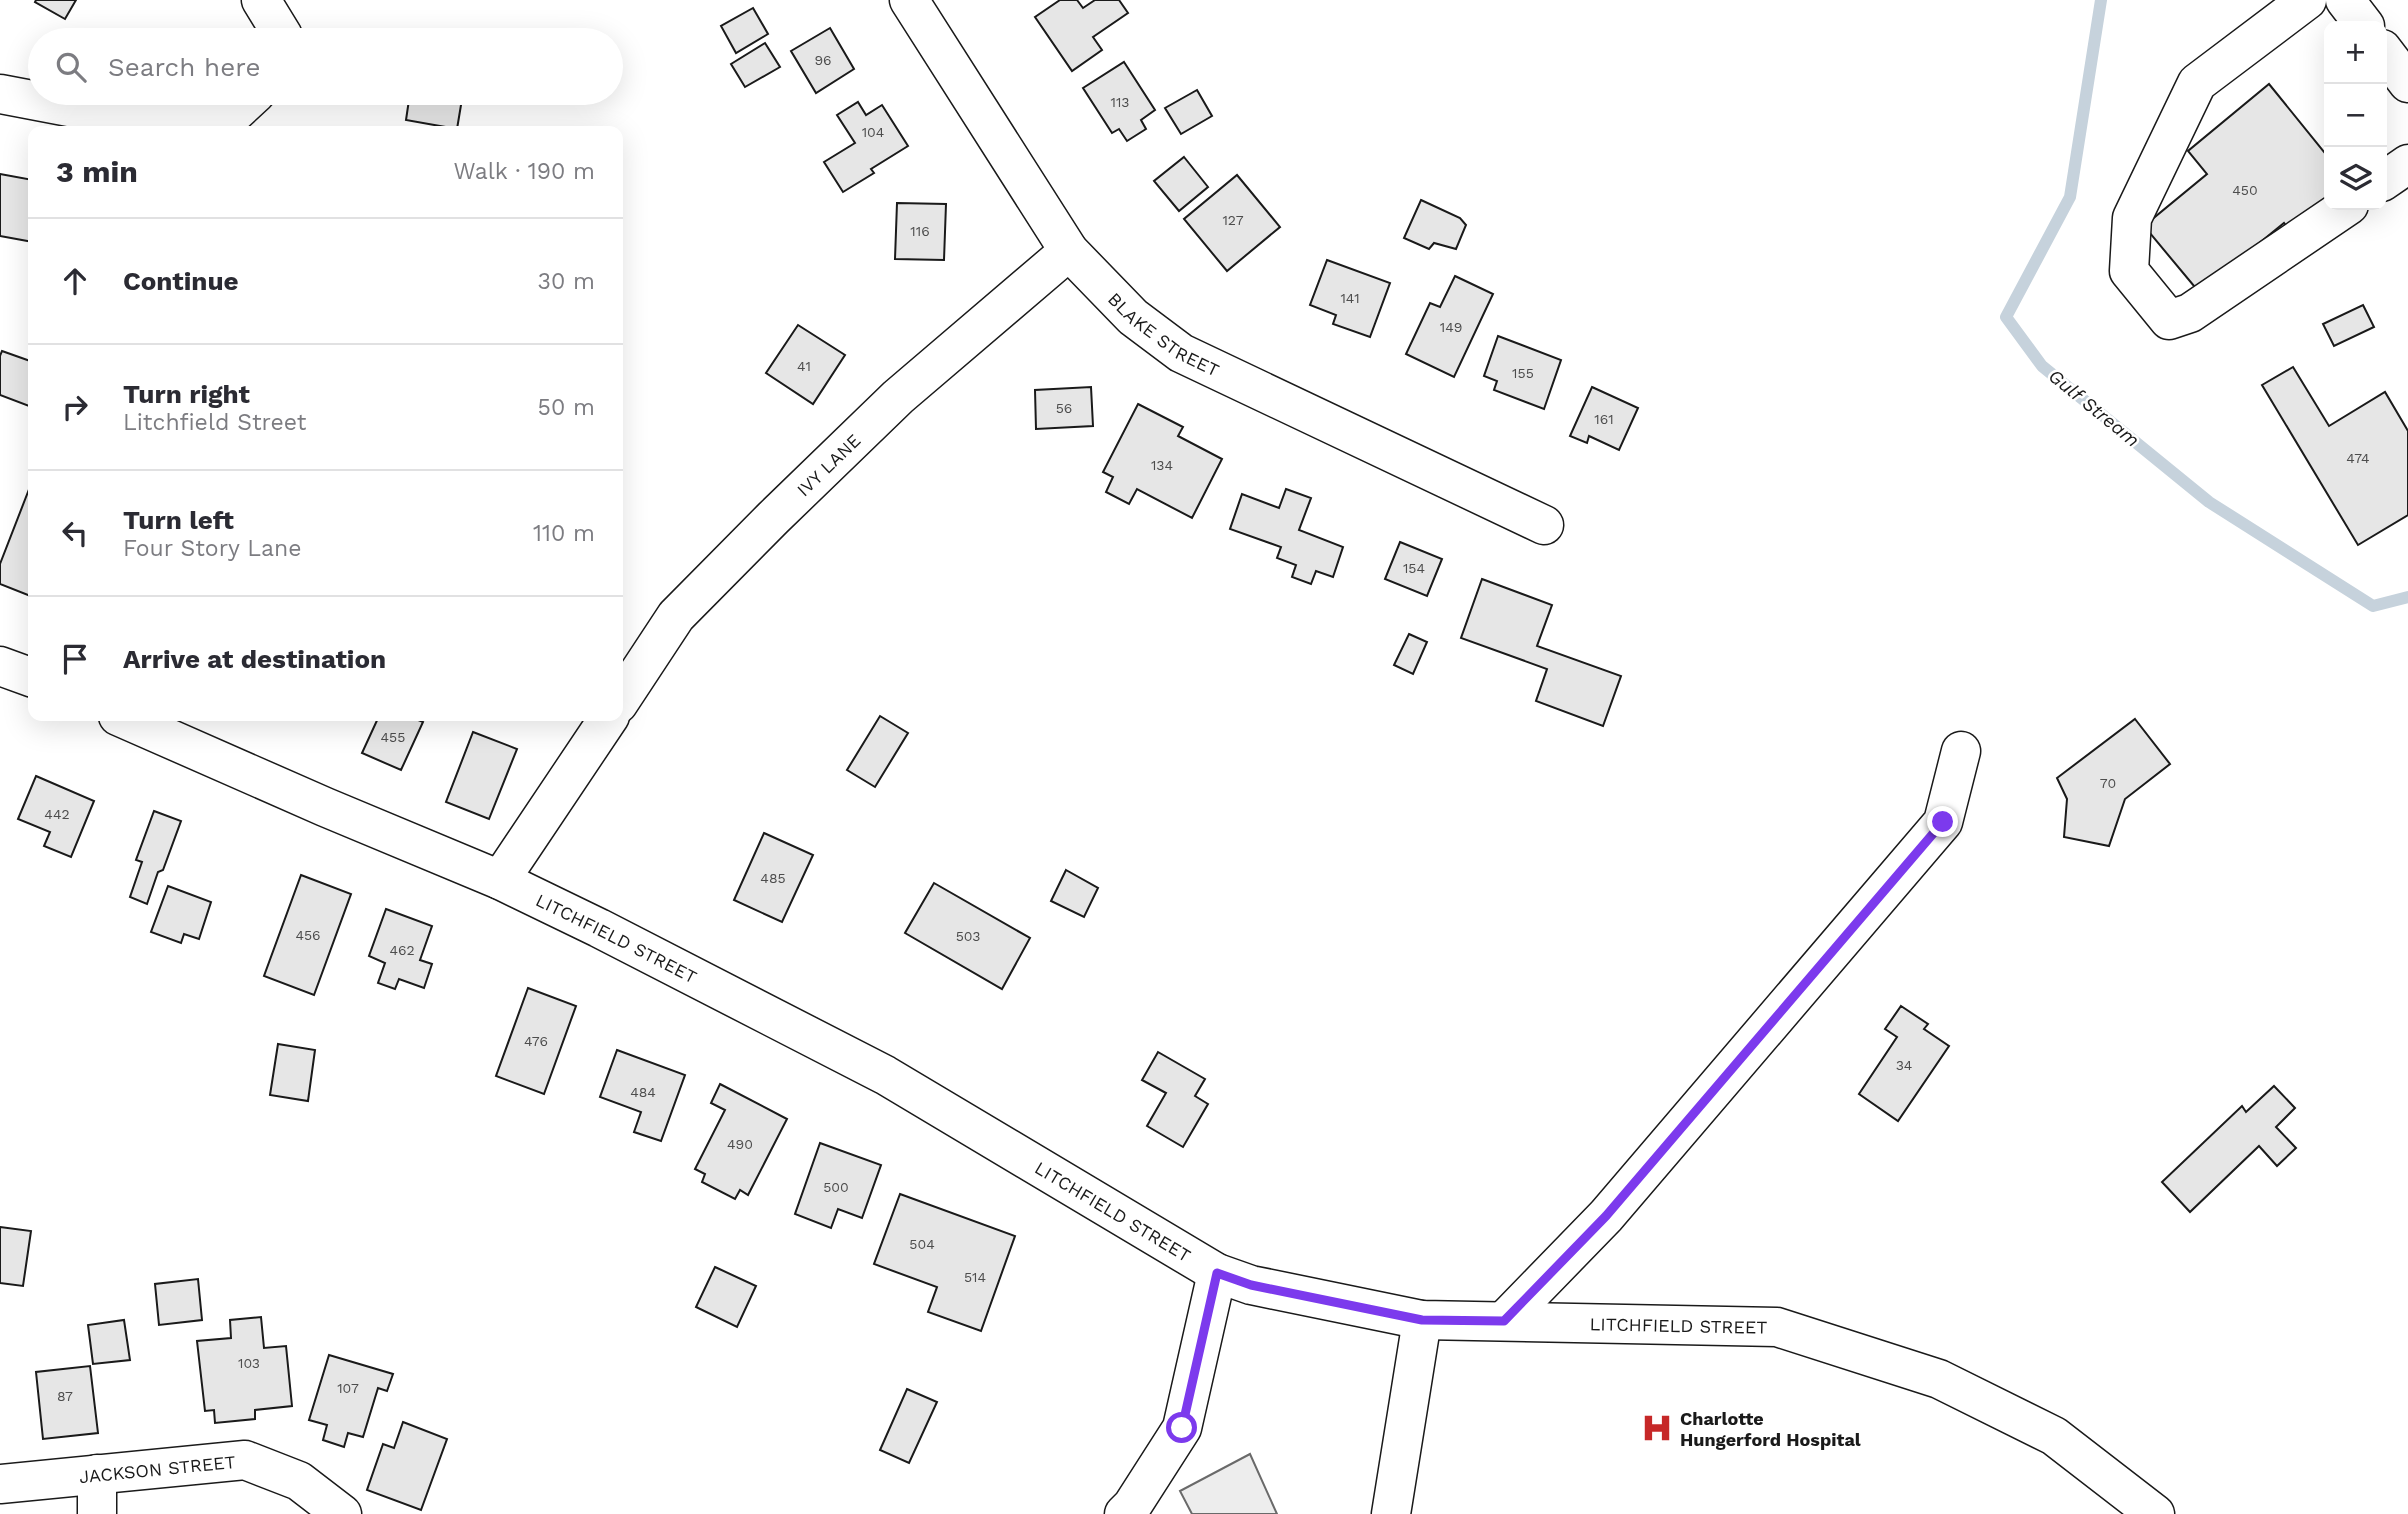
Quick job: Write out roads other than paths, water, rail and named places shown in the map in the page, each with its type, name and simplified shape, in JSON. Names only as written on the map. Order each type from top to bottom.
[{"type":"main road","points":[[261,0],[278,28]]},
{"type":"main road","name":"BLAKE STREET","points":[[909,0],[1069,251],[1133,317],[1181,353],[1544,525]]},
{"type":"main road","points":[[2307,0],[2197,83],[2132,218],[2129,271],[2169,320],[2190,313],[2342,210]]},
{"type":"main road","points":[[2345,0],[2361,21]]},
{"type":"main road","points":[[2387,56],[2408,83]]},
{"type":"main road","points":[[0,94],[28,99]]},
{"type":"main road","points":[[58,105],[153,123],[229,118],[243,105]]},
{"type":"main road","points":[[2387,179],[2408,164]]},
{"type":"main road","name":"IVY LANE","points":[[623,696],[676,617],[774,518],[898,397],[1069,251]]},
{"type":"main road","points":[[0,666],[28,676]]},
{"type":"main road","name":"LITCHFIELD STREET","points":[[129,721],[500,880],[885,1075],[1217,1273],[1251,1285],[1422,1320],[1777,1327],[1939,1379],[2054,1436],[2155,1514]]},
{"type":"main road","points":[[500,880],[607,721]]},
{"type":"main road","points":[[1504,1321],[1606,1216],[1943,822],[1961,751]]},
{"type":"main road","points":[[1124,1514],[1132,1506],[1182,1428],[1217,1273]]},
{"type":"main road","points":[[1391,1514],[1422,1320]]},
{"type":"main road","name":"JACKSON STREET","points":[[0,1484],[246,1460],[299,1481],[342,1514]]},
{"type":"main road","points":[[97,1474],[97,1514]]},
{"type":"waterway","name":"Gulf Stream","points":[[2101,0],[2070,197],[2006,317],[2042,366],[2209,502],[2373,606],[2408,597]]},
{"type":"place","name":"Charlotte Hungerford Hospital","points":[[1657,1428]]}]
